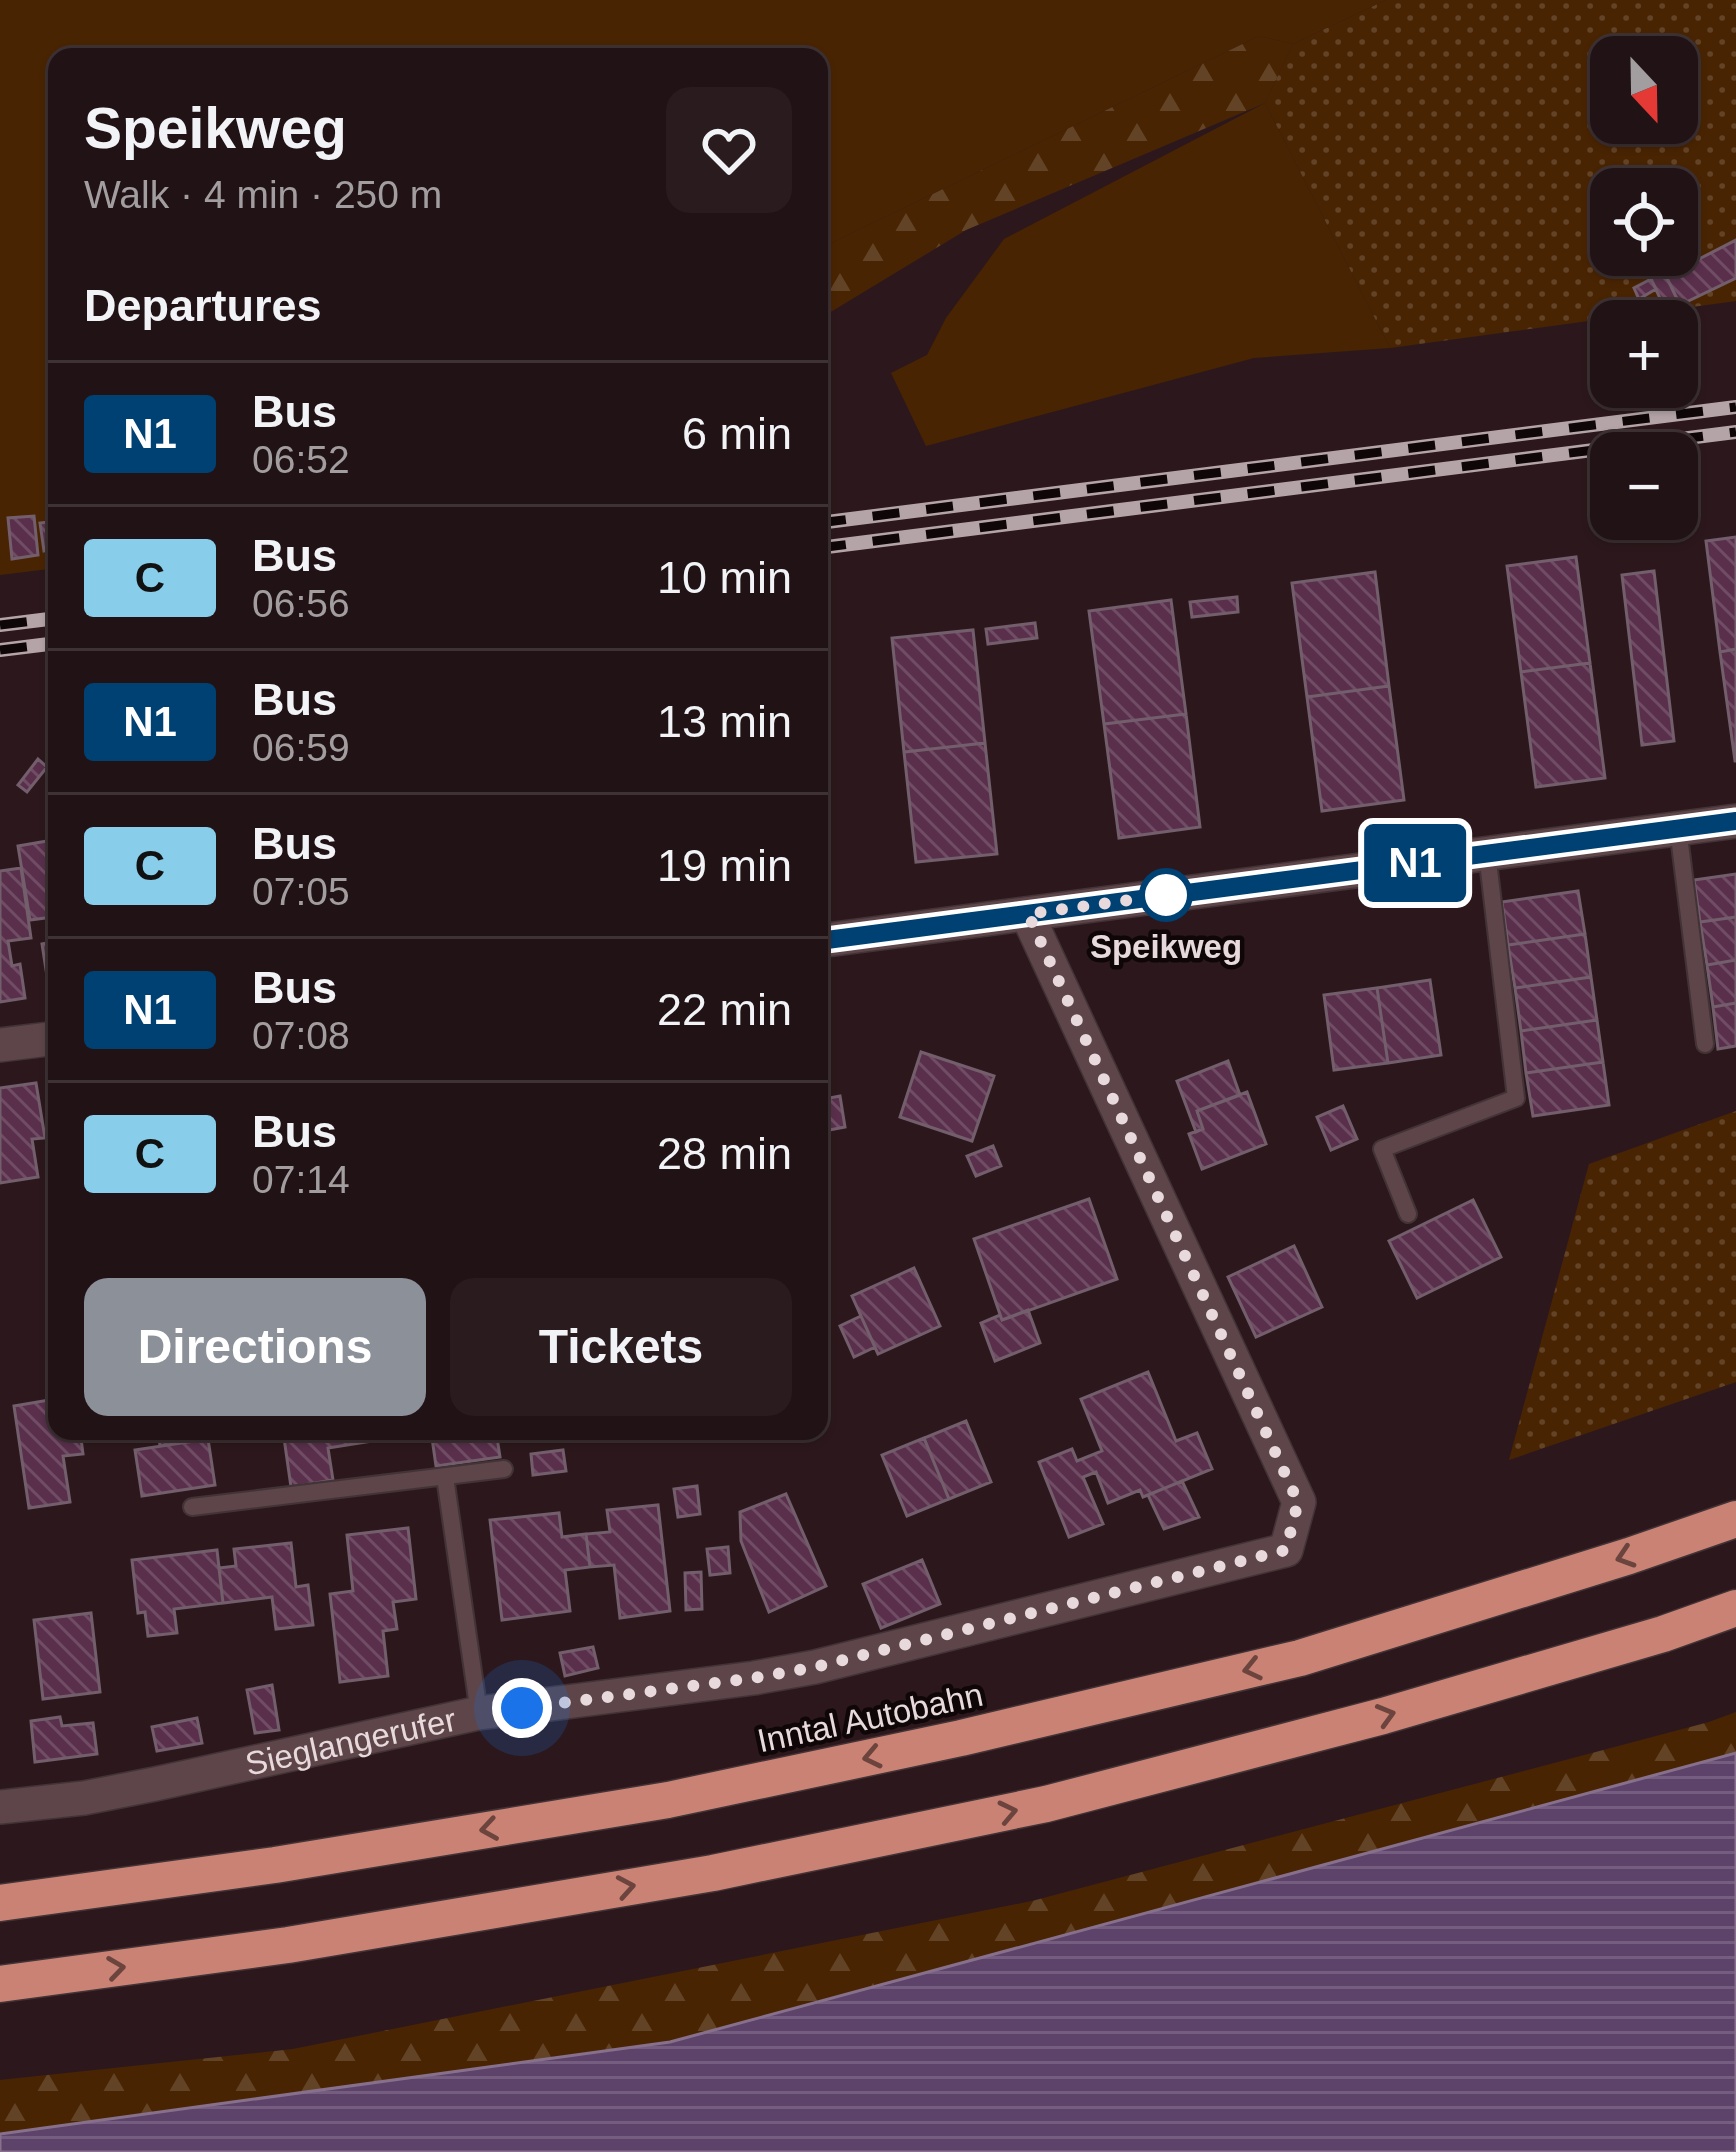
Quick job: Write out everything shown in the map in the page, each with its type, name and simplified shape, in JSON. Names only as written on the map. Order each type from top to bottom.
[{"type":"highway","name":"Inntal Autobahn","points":[[0,1904],[275,1865],[668,1799],[961,1738],[1300,1658],[1736,1519]]},
{"type":"highway","points":[[0,1984],[288,1945],[713,1873],[1046,1804],[1383,1716],[1663,1634],[1736,1607]]},
{"type":"street","points":[[828,939],[1736,820]]},
{"type":"street","name":"Sieglangerufer","points":[[0,1807],[84,1798],[479,1713],[815,1667],[1286,1550],[1298,1502],[1028,914]]},
{"type":"street","points":[[0,1045],[48,1039]]},
{"type":"lane","points":[[1678,828],[1705,1044]]},
{"type":"lane","points":[[1408,1214],[1382,1149],[1516,1098],[1487,853]]},
{"type":"lane","points":[[192,1507],[504,1469]]},
{"type":"lane","points":[[445,1477],[479,1713]]},
{"type":"green space","points":[[0,0],[1386,0],[1293,44],[1259,36],[828,245],[828,48],[48,48],[48,569],[0,575]]},
{"type":"green space","points":[[1386,0],[1736,0],[1736,301],[1698,306],[1698,300],[1590,300],[1590,321],[1390,348],[1265,103],[1293,44]]},
{"type":"green space","points":[[1259,36],[1293,44],[1265,103],[966,230],[828,314],[828,245]]},
{"type":"green space","points":[[1265,103],[1390,348],[1254,358],[926,446],[891,373],[927,355],[946,318],[1004,239]]},
{"type":"green space","points":[[1736,1111],[1736,1382],[1509,1460],[1589,1164]]},
{"type":"green space","points":[[1736,1712],[1736,1753],[670,2042],[0,2134],[0,2080],[293,2049],[1032,1901]]},
{"type":"shaded area","points":[[1736,1753],[1736,2152],[0,2152],[0,2134],[670,2042]]},
{"type":"building","points":[[1736,240],[1736,278],[1690,300],[1678,300],[1666,276],[1698,276],[1698,260]]},
{"type":"building","points":[[1650,276],[1666,276],[1677,299],[1661,300]]},
{"type":"building","points":[[1651,279],[1656,289],[1639,299],[1634,288]]},
{"type":"building","points":[[34,516],[38,555],[12,559],[8,518]]},
{"type":"building","points":[[48,522],[48,550],[44,551],[40,523]]},
{"type":"building","points":[[1736,537],[1736,649],[1720,652],[1706,541]]},
{"type":"building","points":[[1576,557],[1590,663],[1521,672],[1507,566]]},
{"type":"building","points":[[1654,571],[1674,741],[1642,745],[1622,575]]},
{"type":"building","points":[[1375,572],[1389,686],[1307,697],[1292,583]]},
{"type":"building","points":[[1237,597],[1238,612],[1192,617],[1190,602]]},
{"type":"building","points":[[1171,600],[1186,714],[1104,724],[1089,611]]},
{"type":"building","points":[[1035,623],[1037,638],[988,644],[986,629]]},
{"type":"building","points":[[973,630],[985,743],[904,752],[892,638]]},
{"type":"building","points":[[1736,649],[1736,761],[1735,761],[1720,652]]},
{"type":"building","points":[[1590,663],[1605,778],[1536,787],[1521,672]]},
{"type":"building","points":[[1389,686],[1404,800],[1322,811],[1307,697]]},
{"type":"building","points":[[1186,714],[1200,827],[1119,838],[1104,724]]},
{"type":"building","points":[[985,743],[997,854],[916,862],[904,752]]},
{"type":"building","points":[[38,759],[47,767],[27,792],[18,785]]},
{"type":"building","points":[[47,841],[48,918],[30,920],[18,846]]},
{"type":"building","points":[[21,868],[31,938],[8,941],[12,966],[20,964],[25,998],[0,1002],[0,871]]},
{"type":"building","points":[[1736,874],[1736,917],[1700,922],[1694,880]]},
{"type":"building","points":[[1578,891],[1585,934],[1508,945],[1502,902]]},
{"type":"building","points":[[1736,917],[1736,960],[1707,965],[1700,922]]},
{"type":"building","points":[[1585,934],[1591,977],[1515,988],[1508,945]]},
{"type":"building","points":[[48,943],[48,983],[42,944]]},
{"type":"building","points":[[1736,960],[1736,1003],[1713,1007],[1707,965]]},
{"type":"building","points":[[1591,977],[1597,1020],[1521,1031],[1515,988]]},
{"type":"building","points":[[1430,980],[1441,1055],[1388,1063],[1377,988]]},
{"type":"building","points":[[1377,988],[1388,1063],[1334,1070],[1324,995]]},
{"type":"building","points":[[1736,1003],[1736,1046],[1718,1049],[1713,1007]]},
{"type":"building","points":[[1597,1020],[1603,1062],[1526,1073],[1521,1031]]},
{"type":"building","points":[[921,1052],[994,1076],[972,1141],[900,1117]]},
{"type":"building","points":[[1228,1061],[1240,1095],[1197,1111],[1203,1129],[1196,1132],[1177,1081]]},
{"type":"building","points":[[1603,1062],[1609,1105],[1533,1116],[1526,1073]]},
{"type":"building","points":[[36,1083],[45,1138],[32,1139],[38,1177],[0,1183],[0,1088]]},
{"type":"building","points":[[1247,1092],[1266,1144],[1202,1169],[1189,1134],[1203,1129],[1197,1111]]},
{"type":"building","points":[[840,1096],[845,1127],[828,1130],[828,1098]]},
{"type":"building","points":[[1343,1106],[1357,1139],[1331,1150],[1317,1117]]},
{"type":"building","points":[[993,1146],[1001,1166],[976,1176],[967,1156]]},
{"type":"building","points":[[1089,1199],[1117,1279],[1002,1320],[974,1239]]},
{"type":"building","points":[[1473,1200],[1501,1257],[1417,1298],[1389,1241]]},
{"type":"building","points":[[1294,1246],[1322,1307],[1256,1337],[1228,1277]]},
{"type":"building","points":[[914,1268],[940,1326],[878,1354],[852,1296]]},
{"type":"building","points":[[1028,1310],[1040,1343],[995,1361],[981,1323]]},
{"type":"building","points":[[861,1316],[875,1347],[854,1357],[840,1326]]},
{"type":"building","points":[[1148,1372],[1176,1441],[1197,1433],[1212,1469],[1143,1497],[1140,1490],[1108,1503],[1096,1472],[1083,1477],[1103,1524],[1069,1537],[1039,1462],[1072,1449],[1077,1461],[1102,1451],[1081,1399]]},
{"type":"building","points":[[48,1400],[48,1440],[81,1440],[83,1454],[63,1456],[70,1502],[29,1508],[14,1406]]},
{"type":"building","points":[[966,1421],[991,1482],[949,1499],[924,1438]]},
{"type":"building","points":[[924,1438],[949,1499],[907,1516],[882,1455]]},
{"type":"building","points":[[159,1440],[201,1440],[160,1446]]},
{"type":"building","points":[[208,1440],[215,1485],[142,1496],[135,1450]]},
{"type":"building","points":[[284,1440],[379,1440],[328,1448],[333,1480],[291,1487]]},
{"type":"building","points":[[432,1440],[497,1440],[500,1457],[436,1466]]},
{"type":"building","points":[[563,1450],[566,1471],[533,1475],[531,1454]]},
{"type":"building","points":[[1182,1481],[1199,1517],[1164,1529],[1148,1495]]},
{"type":"building","points":[[697,1486],[700,1514],[678,1517],[674,1489]]},
{"type":"building","points":[[786,1494],[826,1586],[769,1612],[741,1541],[740,1512]]},
{"type":"building","points":[[658,1505],[670,1611],[620,1618],[614,1565],[590,1567],[586,1534],[610,1532],[607,1510]]},
{"type":"building","points":[[559,1513],[562,1537],[586,1534],[590,1567],[565,1570],[570,1611],[502,1620],[490,1520]]},
{"type":"building","points":[[408,1528],[416,1599],[393,1602],[397,1629],[383,1631],[388,1676],[340,1682],[330,1594],[353,1591],[347,1535]]},
{"type":"building","points":[[291,1543],[296,1587],[308,1585],[313,1625],[276,1629],[272,1597],[223,1603],[219,1568],[236,1566],[234,1549]]},
{"type":"building","points":[[728,1547],[730,1573],[710,1575],[707,1549]]},
{"type":"building","points":[[217,1550],[223,1603],[174,1609],[177,1633],[148,1636],[145,1612],[138,1613],[132,1560]]},
{"type":"building","points":[[922,1560],[940,1604],[881,1628],[863,1584]]},
{"type":"building","points":[[701,1572],[702,1609],[686,1610],[685,1573]]},
{"type":"building","points":[[91,1613],[100,1692],[43,1699],[34,1620]]},
{"type":"building","points":[[593,1647],[598,1668],[565,1676],[560,1653]]},
{"type":"building","points":[[272,1685],[279,1730],[255,1733],[247,1690]]},
{"type":"building","points":[[60,1717],[62,1726],[93,1723],[97,1754],[35,1762],[31,1721]]},
{"type":"building","points":[[197,1718],[202,1743],[157,1751],[152,1727]]},
{"type":"railway","points":[[828,522],[1736,407]]},
{"type":"railway","points":[[828,547],[1736,432]]},
{"type":"railway","points":[[0,625],[48,619]]},
{"type":"railway","points":[[0,650],[48,644]]},
{"type":"bus line","name":"N1","points":[[828,940],[1736,821]]},
{"type":"place","name":"Speikweg","points":[[1166,895]]},
{"type":"route","points":[[522,1708],[815,1667],[1286,1550],[1298,1502],[1028,914],[1166,895]]}]
